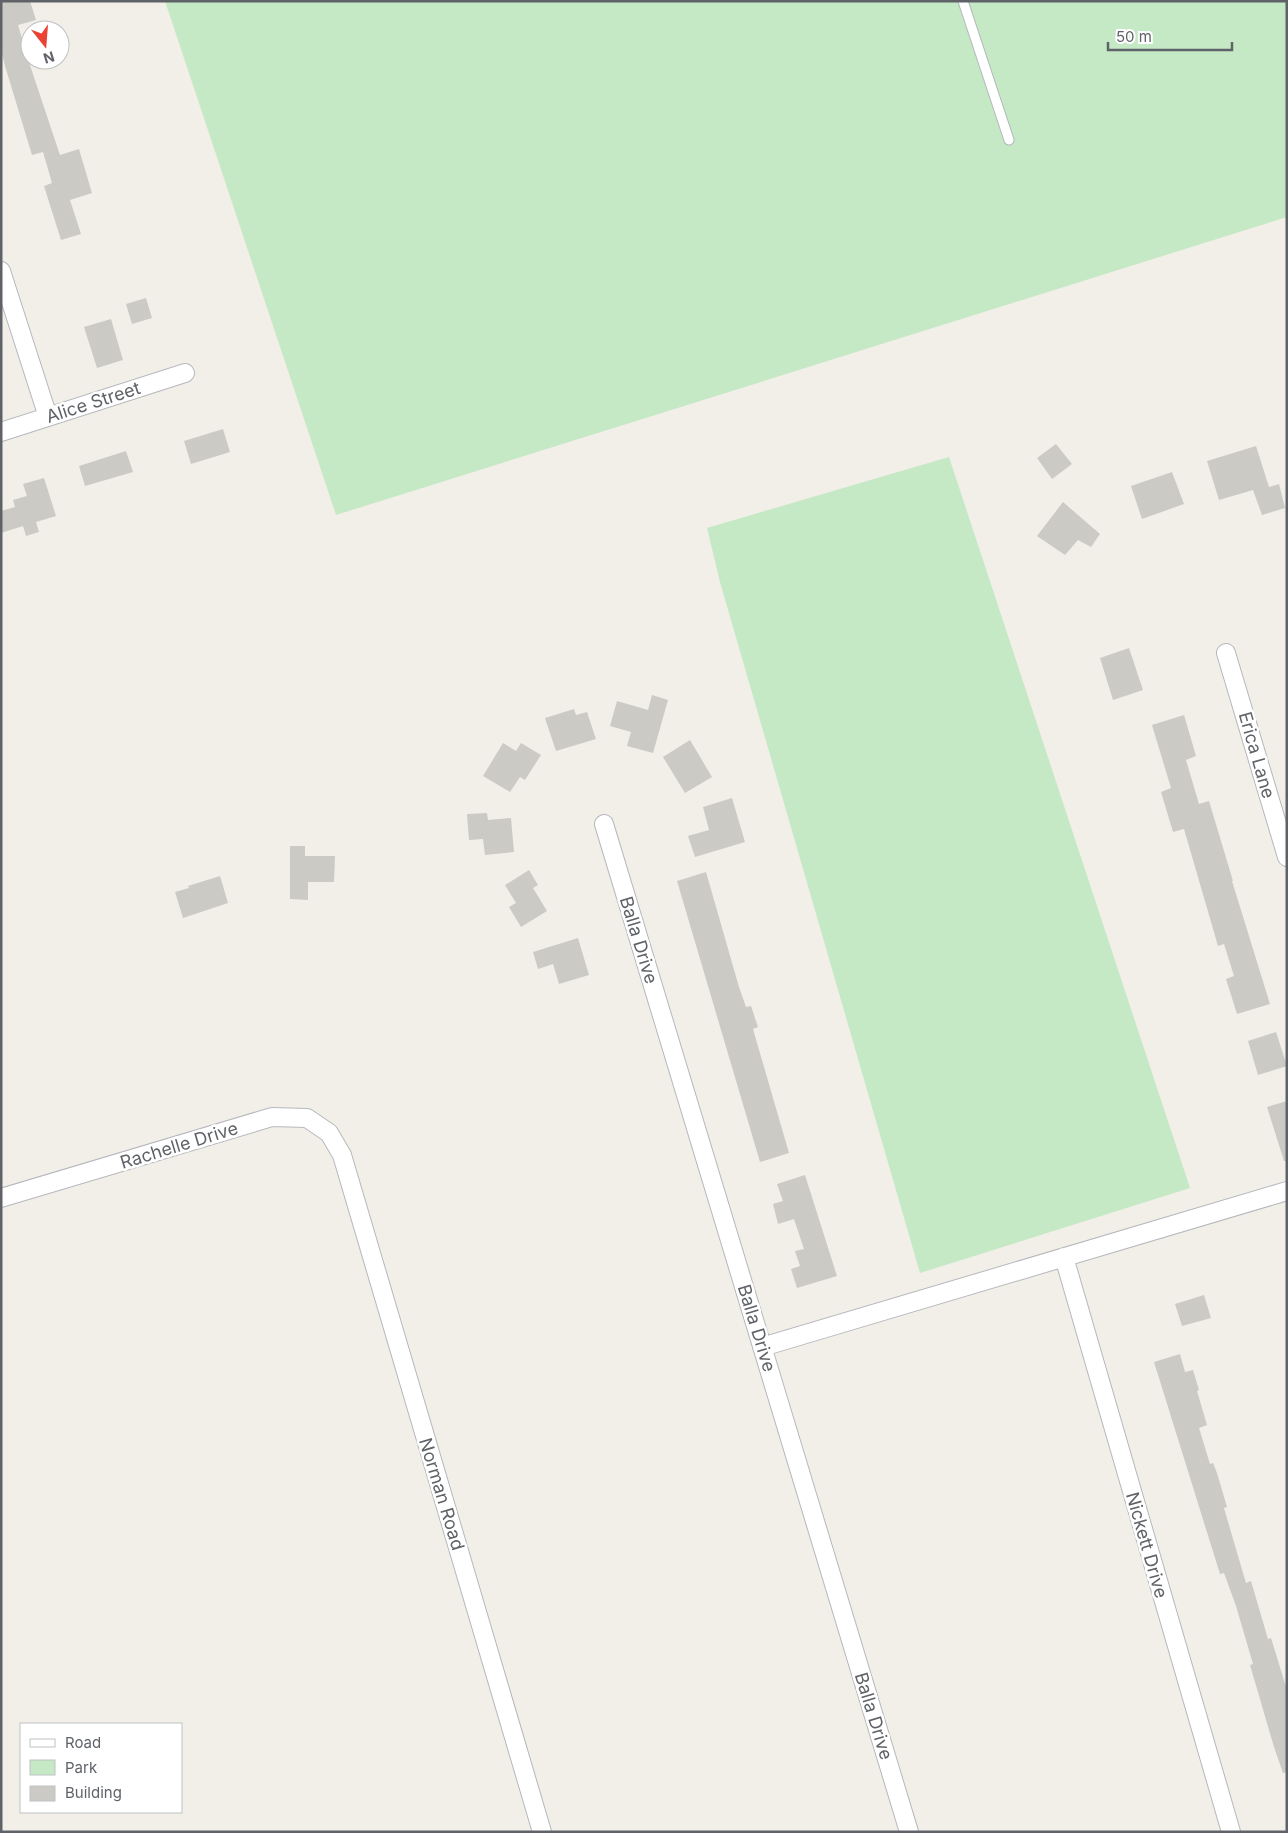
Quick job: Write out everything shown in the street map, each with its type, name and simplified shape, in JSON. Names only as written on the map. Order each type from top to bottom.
[{"type":"street","points":[[1,271],[48,417]]},
{"type":"street","name":"Alice Street","points":[[1,432],[185,373]]},
{"type":"street","name":"Erica Lane","points":[[1226,654],[1287,857]]},
{"type":"street","name":"Balla Drive","points":[[604,824],[909,1832]]},
{"type":"street","name":"Rachelle Drive","points":[[1,1198],[272,1117],[306,1118],[330,1133],[342,1155]]},
{"type":"street","name":"Norman Road","points":[[342,1155],[542,1832]]},
{"type":"street","points":[[762,1347],[1287,1191]]},
{"type":"street","name":"Nickett Drive","points":[[1064,1257],[1231,1832]]},
{"type":"lane","points":[[963,1],[1009,140]]},
{"type":"green space","points":[[165,1],[1287,1],[1287,217],[336,515]]},
{"type":"green space","points":[[949,457],[1190,1188],[920,1273],[720,582],[707,528]]},
{"type":"building","points":[[1,1],[30,1],[36,20],[20,20],[20,24],[18,25],[20,32],[20,70],[32,70],[60,155],[79,149],[92,193],[70,200],[81,234],[61,240],[44,186],[52,183],[43,152],[32,155],[1,49]]},
{"type":"building","points":[[146,298],[152,318],[132,324],[126,304]]},
{"type":"building","points":[[111,319],[123,360],[97,368],[84,327]]},
{"type":"building","points":[[223,429],[230,452],[191,464],[184,441]]},
{"type":"building","points":[[1056,444],[1072,464],[1052,479],[1037,458]]},
{"type":"building","points":[[1256,446],[1269,487],[1279,484],[1285,508],[1262,515],[1253,490],[1219,500],[1207,461]]},
{"type":"building","points":[[126,451],[133,472],[85,486],[79,466]]},
{"type":"building","points":[[1172,472],[1184,504],[1142,519],[1131,486]]},
{"type":"building","points":[[44,478],[56,516],[36,522],[39,532],[26,536],[23,526],[1,533],[1,511],[15,507],[13,500],[27,496],[23,484]]},
{"type":"building","points":[[1063,502],[1100,534],[1091,547],[1078,540],[1065,555],[1037,536]]},
{"type":"building","points":[[1129,648],[1143,690],[1113,700],[1100,658]]},
{"type":"building","points":[[652,695],[668,700],[653,753],[627,746],[631,732],[610,726],[617,701],[648,710]]},
{"type":"building","points":[[574,709],[576,715],[587,712],[596,739],[556,751],[545,718]]},
{"type":"building","points":[[1184,715],[1196,756],[1186,760],[1199,804],[1209,801],[1270,1004],[1237,1014],[1226,979],[1234,976],[1224,944],[1218,946],[1184,829],[1173,832],[1161,792],[1171,788],[1152,725]]},
{"type":"building","points":[[690,740],[712,777],[685,793],[663,757]]},
{"type":"building","points":[[503,743],[516,751],[521,743],[541,755],[525,780],[520,777],[510,792],[483,776]]},
{"type":"building","points":[[732,798],[745,842],[695,857],[688,836],[709,830],[703,807]]},
{"type":"building","points":[[487,813],[488,820],[511,818],[514,852],[485,855],[483,839],[469,840],[467,814]]},
{"type":"building","points":[[290,846],[305,846],[305,856],[335,856],[334,882],[308,882],[308,900],[290,899]]},
{"type":"building","points":[[529,870],[538,885],[533,888],[547,911],[521,927],[509,907],[516,903],[505,885]]},
{"type":"building","points":[[706,872],[739,987],[746,1007],[751,1006],[758,1027],[753,1029],[789,1153],[760,1162],[677,881]]},
{"type":"building","points":[[220,876],[228,903],[183,918],[175,892]]},
{"type":"building","points":[[578,938],[589,975],[559,984],[553,964],[538,969],[533,952]]},
{"type":"building","points":[[1276,1032],[1287,1066],[1258,1075],[1248,1041]]},
{"type":"building","points":[[1287,1101],[1287,1161],[1284,1161],[1267,1107]]},
{"type":"building","points":[[805,1175],[837,1276],[797,1288],[791,1269],[800,1266],[795,1251],[804,1249],[794,1219],[778,1224],[773,1204],[783,1201],[777,1184]]},
{"type":"building","points":[[1204,1295],[1211,1318],[1182,1326],[1175,1304]]},
{"type":"building","points":[[1180,1354],[1185,1372],[1193,1370],[1207,1425],[1199,1428],[1210,1464],[1213,1463],[1217,1473],[1227,1507],[1224,1508],[1246,1583],[1251,1581],[1268,1639],[1271,1638],[1287,1690],[1287,1772],[1283,1773],[1274,1747],[1250,1665],[1253,1664],[1236,1606],[1224,1573],[1220,1574],[1154,1362]]}]
